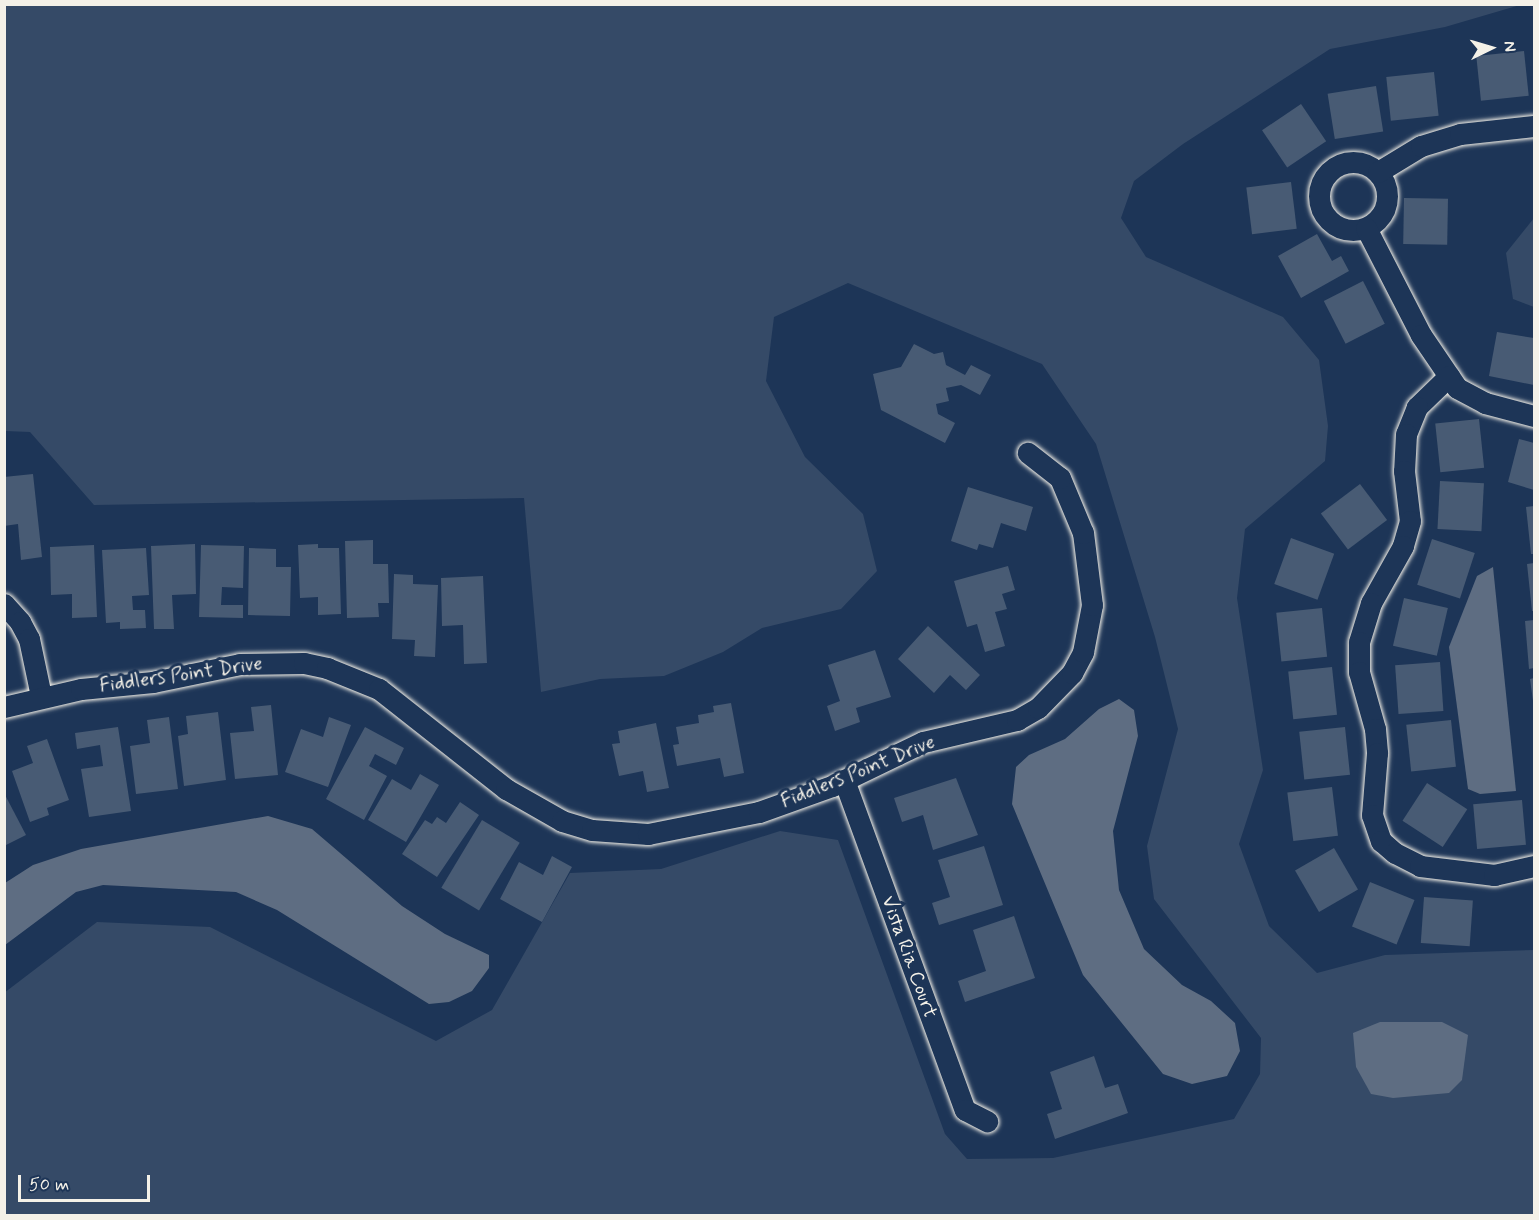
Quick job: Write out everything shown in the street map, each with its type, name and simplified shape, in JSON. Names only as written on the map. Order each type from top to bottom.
[{"type":"street","points":[[1378,172],[1421,146],[1460,134],[1534,126]]},
{"type":"street","points":[[1358,162],[1378,172],[1384,181],[1387,203],[1376,222],[1354,231],[1333,224],[1320,206],[1318,194],[1327,173],[1336,166],[1358,162]]},
{"type":"street","points":[[1366,228],[1421,335],[1457,388],[1485,403],[1534,416]]},
{"type":"street","points":[[1449,376],[1417,407],[1406,434],[1404,471],[1410,521],[1403,546],[1371,603],[1359,642],[1359,672],[1375,729],[1377,753],[1372,815],[1381,841],[1420,866],[1494,875],[1534,866]]},
{"type":"street","name":"Fiddlers Point Drive","points":[[4,707],[41,696],[153,681],[240,664],[272,661],[327,668],[358,679],[397,701],[461,755],[540,810],[592,830],[624,835],[680,829],[759,812],[844,780],[923,742],[1017,720],[1038,708],[1072,673],[1083,652],[1092,605],[1083,533],[1060,478],[1028,453]]},
{"type":"street","points":[[4,604],[20,622],[28,639],[41,696]]},
{"type":"street","name":"Vista Ria Court","points":[[844,780],[965,1110],[987,1121]]},
{"type":"shaded area","points":[[5,5],[1520,5],[1445,27],[1330,49],[1183,144],[1134,181],[1121,218],[1146,257],[1283,317],[1319,360],[1328,426],[1325,461],[1245,529],[1237,598],[1263,770],[1239,844],[1269,926],[1317,973],[1385,955],[1534,950],[1534,1215],[5,1215],[4,993],[97,922],[210,927],[436,1041],[492,1010],[570,873],[661,869],[780,831],[838,840],[945,1134],[967,1159],[1053,1158],[1234,1119],[1260,1074],[1261,1038],[1154,899],[1147,846],[1178,729],[1155,637],[1096,444],[1042,364],[848,283],[774,317],[766,381],[805,457],[863,514],[877,571],[841,609],[762,628],[723,652],[664,676],[600,679],[541,692],[524,498],[94,505],[30,432],[5,431]]},
{"type":"shaded area","points":[[1534,218],[1534,307],[1513,299],[1506,253]]},
{"type":"shaded area","points":[[1493,567],[1516,791],[1480,794],[1468,789],[1449,647],[1477,576]]},
{"type":"shaded area","points":[[1119,699],[1134,710],[1138,736],[1113,831],[1119,890],[1144,949],[1182,985],[1211,1001],[1235,1023],[1240,1051],[1227,1076],[1192,1084],[1163,1074],[1083,975],[1012,804],[1016,767],[1029,755],[1065,739],[1099,709]]},
{"type":"shaded area","points":[[268,816],[312,829],[402,906],[445,934],[489,955],[489,968],[472,991],[449,1002],[429,1004],[277,910],[236,892],[103,885],[76,892],[5,945],[5,883],[33,865],[81,849]]},
{"type":"shaded area","points":[[1380,1022],[1442,1022],[1468,1035],[1462,1080],[1449,1093],[1393,1098],[1371,1094],[1356,1067],[1353,1033]]},
{"type":"building","points":[[1524,51],[1529,96],[1481,101],[1476,56]]},
{"type":"building","points":[[1434,72],[1439,116],[1391,121],[1386,77]]},
{"type":"building","points":[[1376,86],[1383,131],[1335,139],[1328,94]]},
{"type":"building","points":[[1301,104],[1326,141],[1287,168],[1262,130]]},
{"type":"building","points":[[1291,182],[1297,229],[1252,234],[1246,187]]},
{"type":"building","points":[[1404,198],[1448,199],[1447,245],[1403,244]]},
{"type":"building","points":[[1317,234],[1332,261],[1341,256],[1349,271],[1301,298],[1278,256]]},
{"type":"building","points":[[1363,281],[1385,324],[1346,344],[1324,301]]},
{"type":"building","points":[[1497,332],[1534,338],[1534,385],[1489,376]]},
{"type":"building","points":[[914,344],[934,354],[943,352],[946,365],[965,375],[971,365],[991,375],[980,395],[961,385],[946,388],[949,401],[936,404],[938,414],[955,423],[945,443],[881,410],[873,374],[901,367]]},
{"type":"building","points":[[1479,419],[1484,468],[1440,472],[1435,424]]},
{"type":"building","points":[[1519,439],[1534,443],[1534,490],[1508,482]]},
{"type":"building","points":[[33,474],[42,557],[21,560],[18,524],[4,526],[4,477]]},
{"type":"building","points":[[1440,481],[1484,483],[1481,531],[1437,529]]},
{"type":"building","points":[[1360,484],[1387,520],[1348,549],[1321,513]]},
{"type":"building","points":[[968,487],[1033,507],[1026,531],[1001,523],[993,548],[979,544],[977,550],[951,541]]},
{"type":"building","points":[[1534,506],[1534,554],[1531,554],[1526,507]]},
{"type":"building","points":[[1291,538],[1334,554],[1317,600],[1274,584]]},
{"type":"building","points":[[1432,539],[1475,553],[1460,599],[1417,585]]},
{"type":"building","points":[[373,540],[373,564],[388,564],[389,603],[378,603],[379,617],[347,618],[345,541]]},
{"type":"building","points":[[195,544],[196,594],[172,595],[174,629],[154,629],[151,546]]},
{"type":"building","points":[[318,544],[318,548],[339,548],[341,614],[318,615],[318,597],[300,598],[298,545]]},
{"type":"building","points":[[94,545],[97,617],[72,618],[72,594],[51,595],[50,547]]},
{"type":"building","points":[[201,545],[244,546],[243,588],[222,587],[221,605],[243,605],[243,618],[199,617]]},
{"type":"building","points":[[146,548],[149,595],[132,596],[133,610],[145,610],[146,628],[120,629],[120,622],[106,623],[102,550]]},
{"type":"building","points":[[249,548],[276,549],[276,567],[291,567],[290,616],[248,615]]},
{"type":"building","points":[[1534,563],[1534,611],[1532,611],[1527,564]]},
{"type":"building","points":[[1008,566],[1015,590],[1002,594],[1007,609],[995,612],[1005,646],[985,652],[977,624],[967,627],[954,581]]},
{"type":"building","points":[[394,574],[413,575],[413,584],[438,585],[435,657],[414,656],[415,640],[392,639]]},
{"type":"building","points":[[483,576],[487,663],[464,664],[463,625],[442,626],[441,578]]},
{"type":"building","points":[[1404,598],[1448,608],[1437,656],[1393,646]]},
{"type":"building","points":[[1322,608],[1327,657],[1281,662],[1276,613]]},
{"type":"building","points":[[1534,620],[1534,668],[1529,669],[1525,621]]},
{"type":"building","points":[[928,626],[980,675],[966,690],[950,675],[934,693],[898,659]]},
{"type":"building","points":[[875,650],[891,697],[856,708],[860,722],[835,731],[827,706],[840,701],[828,665]]},
{"type":"building","points":[[1440,662],[1443,711],[1399,714],[1395,665]]},
{"type":"building","points":[[1332,667],[1337,715],[1293,719],[1288,672]]},
{"type":"building","points":[[1534,678],[1534,701],[1533,701],[1530,679]]},
{"type":"building","points":[[731,703],[744,773],[724,777],[720,758],[677,766],[673,745],[679,744],[676,727],[699,723],[698,715],[714,712],[713,706]]},
{"type":"building","points":[[271,705],[278,775],[235,779],[230,733],[254,731],[251,707]]},
{"type":"building","points":[[218,712],[226,780],[184,786],[178,736],[188,734],[186,716]]},
{"type":"building","points":[[169,717],[178,789],[136,794],[130,746],[150,743],[147,720]]},
{"type":"building","points":[[329,717],[351,725],[328,787],[285,772],[301,729],[323,737]]},
{"type":"building","points":[[1451,720],[1456,767],[1411,771],[1406,725]]},
{"type":"building","points":[[656,723],[669,788],[647,792],[643,771],[619,776],[612,744],[620,743],[618,731]]},
{"type":"building","points":[[118,727],[131,811],[89,817],[81,769],[103,766],[100,745],[77,749],[75,733]]},
{"type":"building","points":[[365,727],[404,748],[396,765],[375,754],[369,766],[387,776],[364,820],[326,799]]},
{"type":"building","points":[[1345,727],[1350,775],[1304,780],[1299,732]]},
{"type":"building","points":[[47,739],[69,800],[47,808],[49,815],[30,822],[12,771],[33,763],[27,746]]},
{"type":"building","points":[[420,774],[439,785],[406,842],[368,820],[392,779],[411,790]]},
{"type":"building","points":[[956,778],[978,835],[933,850],[923,815],[902,822],[894,798]]},
{"type":"building","points":[[1427,783],[1467,809],[1443,847],[1402,821]]},
{"type":"building","points":[[1332,787],[1338,836],[1293,841],[1287,792]]},
{"type":"building","points":[[4,793],[26,835],[4,846]]},
{"type":"building","points":[[1522,800],[1526,845],[1477,849],[1473,804]]},
{"type":"building","points":[[460,802],[479,815],[437,877],[402,854],[425,820],[432,824],[437,817],[446,823]]},
{"type":"building","points":[[482,820],[520,843],[479,910],[441,888]]},
{"type":"building","points":[[984,846],[1003,905],[939,925],[932,903],[950,897],[938,860]]},
{"type":"building","points":[[1334,848],[1358,890],[1319,912],[1295,870]]},
{"type":"building","points":[[552,856],[572,867],[542,922],[500,899],[519,862],[543,875]]},
{"type":"building","points":[[1370,882],[1415,900],[1397,944],[1352,927]]},
{"type":"building","points":[[1424,897],[1473,900],[1470,946],[1421,943]]},
{"type":"building","points":[[1014,916],[1035,978],[965,1002],[958,981],[986,971],[973,930]]},
{"type":"building","points":[[1094,1056],[1105,1088],[1118,1084],[1128,1113],[1055,1139],[1047,1114],[1062,1109],[1050,1072]]}]
